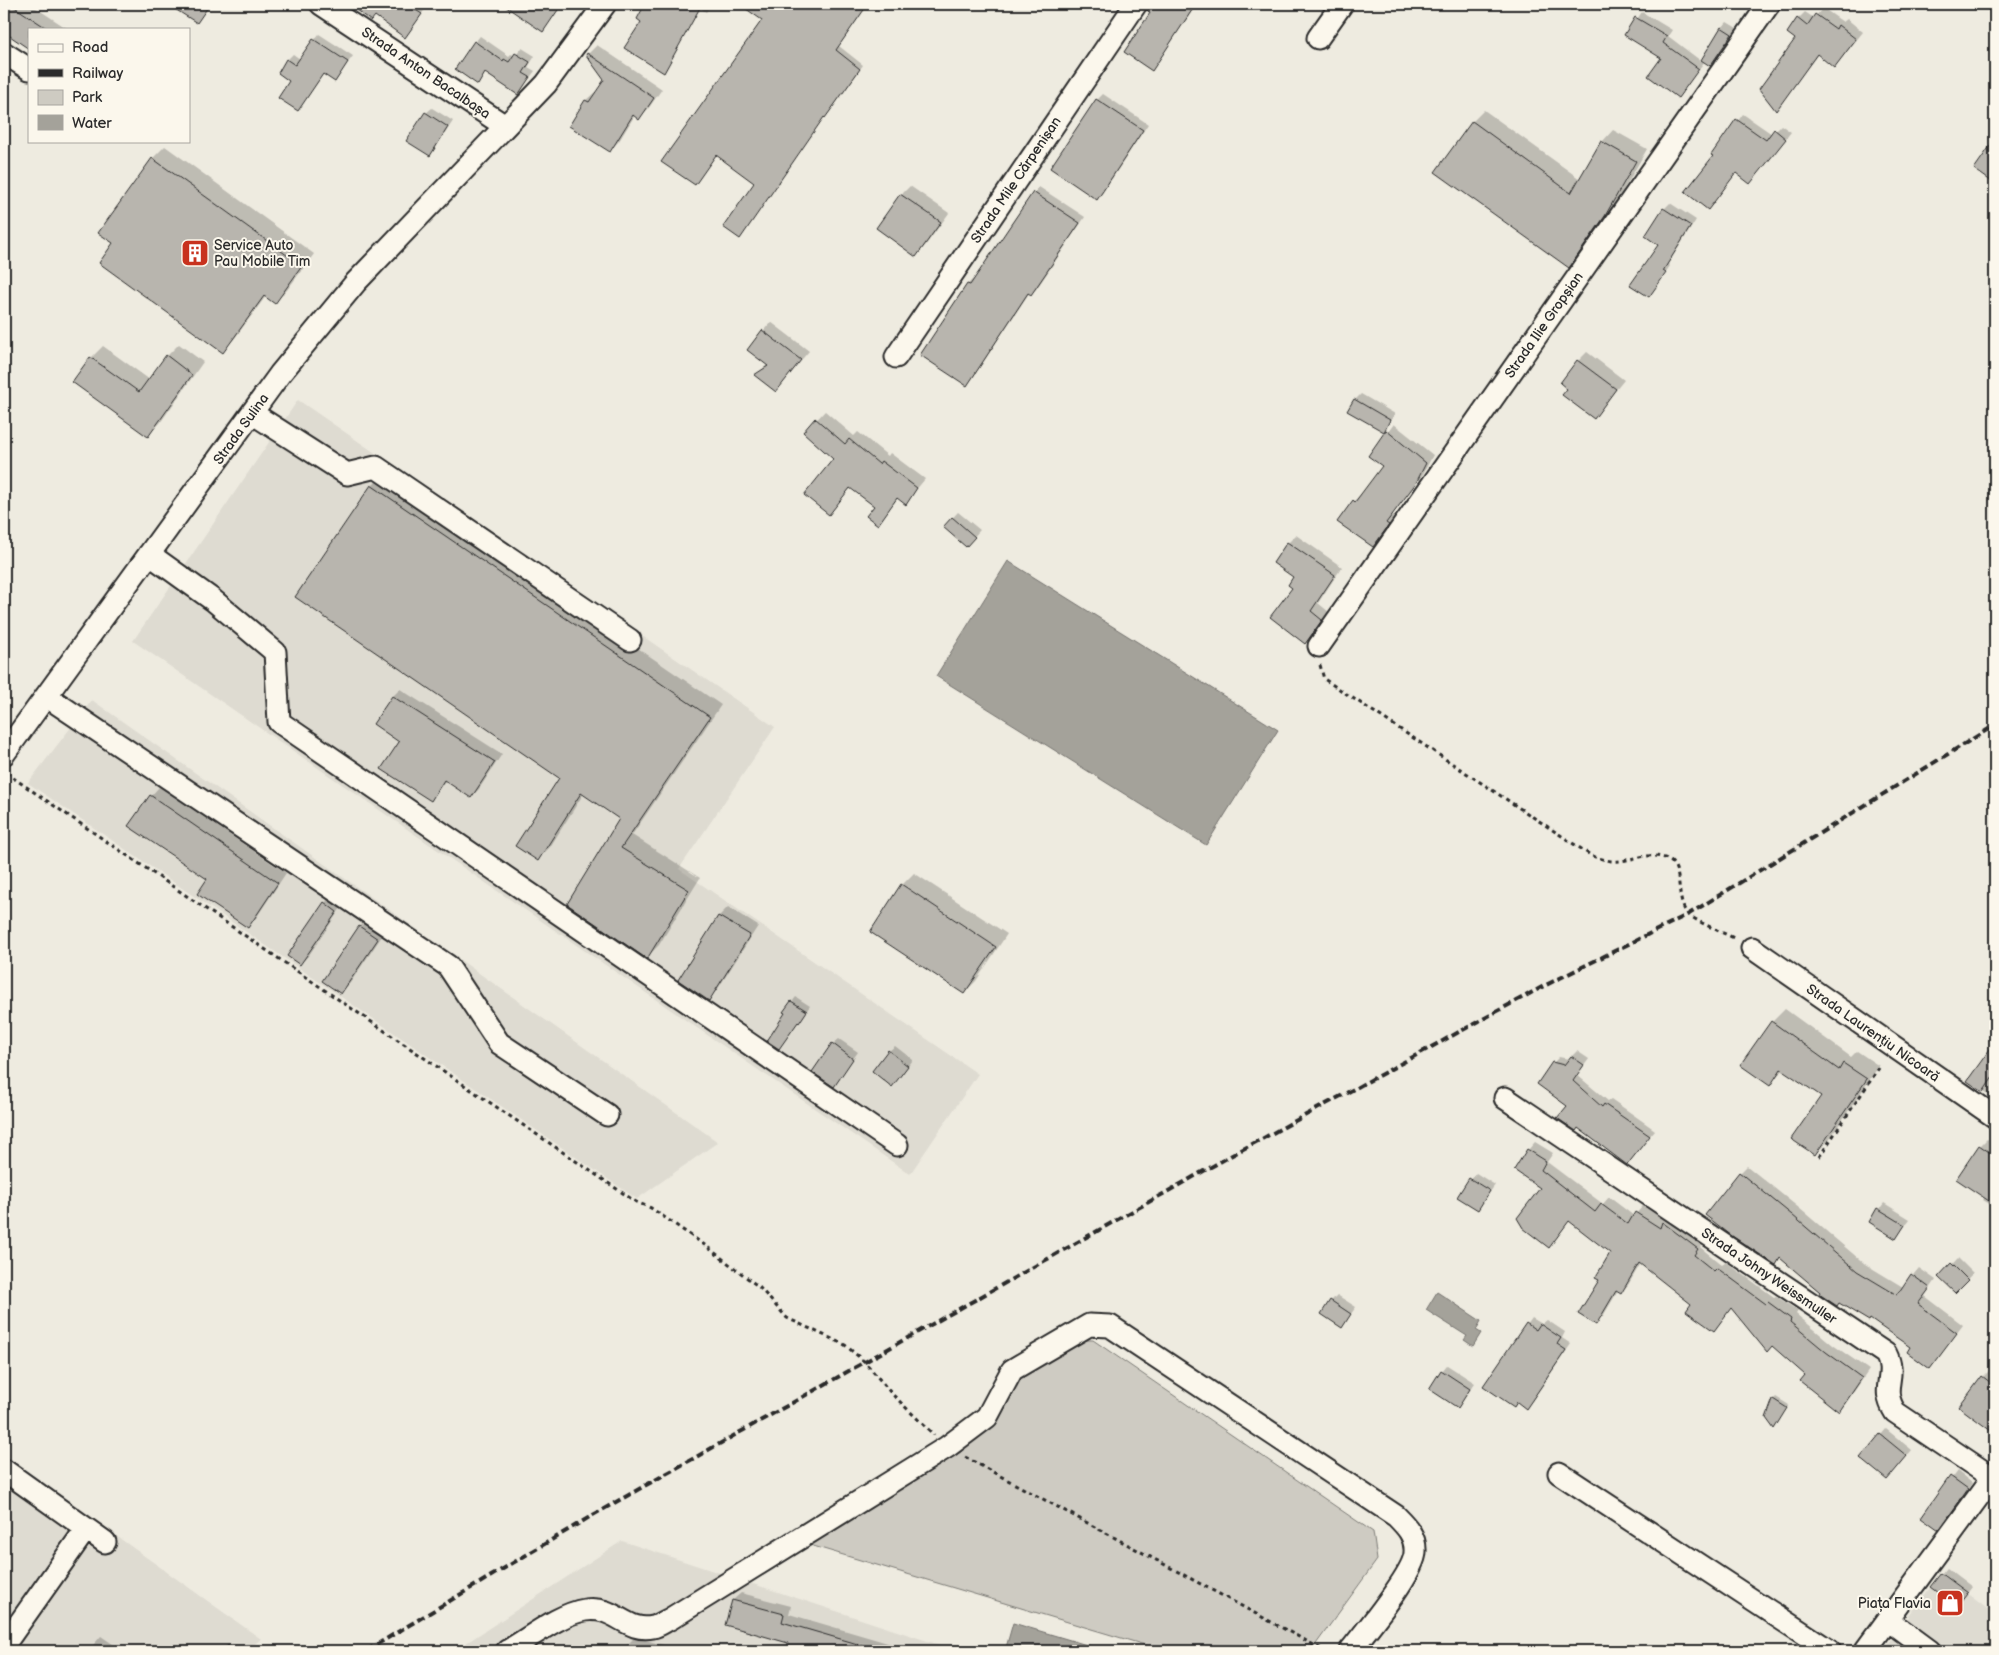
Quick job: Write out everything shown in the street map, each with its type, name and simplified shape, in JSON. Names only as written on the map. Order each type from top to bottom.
[{"type":"street","name":"Strada Anton Bacalbașa","points":[[321,4],[505,126]]},
{"type":"street","name":"Strada Sulina","points":[[4,754],[280,374],[356,282],[546,84],[605,4]]},
{"type":"street","name":"Strada Mile Cărpenișan","points":[[896,357],[1136,4]]},
{"type":"street","points":[[1318,38],[1342,4]]},
{"type":"street","name":"Strada Ilie Gropșian","points":[[1319,646],[1769,4]]},
{"type":"street","points":[[4,53],[28,68]]},
{"type":"street","points":[[252,413],[347,474],[376,467],[630,640]]},
{"type":"street","points":[[149,554],[213,600],[275,652],[279,722],[897,1145]]},
{"type":"street","points":[[46,696],[448,966],[499,1043],[607,1115]]},
{"type":"street","name":"Strada Laurențiu Nicoară","points":[[1752,948],[1995,1117]]},
{"type":"street","name":"Strada Johny Weissmuller","points":[[1505,1098],[1886,1354],[1891,1370],[1887,1384],[1887,1394],[1895,1412],[1994,1476]]},
{"type":"street","points":[[507,1651],[570,1614],[586,1610],[606,1610],[636,1627],[654,1627],[670,1619],[947,1448],[987,1417],[1012,1370],[1089,1324],[1110,1326],[1396,1516],[1411,1531],[1416,1553],[1407,1574],[1351,1651]]},
{"type":"street","points":[[4,1470],[105,1542]]},
{"type":"street","points":[[1559,1473],[1830,1651]]},
{"type":"street","points":[[1865,1651],[1994,1476]]},
{"type":"street","points":[[4,1645],[86,1529]]},
{"type":"street","points":[[1888,1620],[1930,1651]]},
{"type":"path","points":[[1319,646],[1320,663],[1324,679],[1592,856],[1612,861],[1638,856],[1660,856],[1670,860],[1677,870],[1681,902],[1689,914],[1752,948]]},
{"type":"path","points":[[4,772],[636,1202],[651,1208],[706,1246],[759,1287],[787,1318],[845,1345],[865,1362],[891,1393],[947,1448],[1325,1651]]},
{"type":"path","points":[[1819,1157],[1879,1068]]},
{"type":"shaded area","points":[[298,400],[775,727],[679,869],[978,1074],[910,1174],[133,641]]},
{"type":"shaded area","points":[[92,700],[718,1142],[637,1199],[28,783]]},
{"type":"shaded area","points":[[4,1456],[261,1639],[246,1651],[4,1651]]},
{"type":"shaded area","points":[[622,1541],[958,1651],[454,1651]]},
{"type":"shaded area","name":"Piața Flavia","points":[[1941,1573],[1995,1614],[1995,1651],[1883,1651]]},
{"type":"green space","points":[[1071,1340],[1093,1340],[1373,1532],[1377,1560],[1311,1651],[1165,1651],[810,1545],[961,1452],[985,1427],[1022,1370]]},
{"type":"water","points":[[1008,561],[1278,730],[1206,845],[936,676]]},
{"type":"water","points":[[1437,1292],[1481,1321],[1476,1330],[1481,1333],[1473,1346],[1464,1340],[1467,1336],[1426,1310]]},
{"type":"water","points":[[1013,1623],[1107,1651],[1005,1651]]},
{"type":"building","points":[[4,4],[10,4],[46,28],[28,28],[28,48],[4,32]]},
{"type":"building","points":[[167,4],[210,4],[197,23]]},
{"type":"building","points":[[348,4],[418,4],[414,9],[422,14],[405,38],[375,16],[371,21]]},
{"type":"building","points":[[502,4],[562,4],[543,32]]},
{"type":"building","points":[[645,4],[702,4],[664,73],[624,48],[641,22],[637,19]]},
{"type":"building","points":[[739,4],[868,4],[836,50],[860,69],[824,117],[740,239],[723,227],[754,183],[716,155],[695,185],[661,162],[762,20]]},
{"type":"building","points":[[1148,4],[1196,4],[1152,71],[1124,52],[1150,13],[1147,10]]},
{"type":"building","points":[[1815,14],[1836,29],[1838,25],[1856,39],[1834,68],[1817,54],[1776,111],[1759,89],[1795,39],[1787,33],[1797,18],[1807,26]]},
{"type":"building","points":[[1635,17],[1667,36],[1663,43],[1699,69],[1678,98],[1648,76],[1661,58],[1624,35]]},
{"type":"building","points":[[1721,27],[1732,34],[1710,66],[1701,60]]},
{"type":"building","points":[[313,39],[348,62],[335,82],[323,74],[298,111],[278,98],[289,81],[278,73],[286,59],[295,65]]},
{"type":"building","points":[[474,41],[503,61],[504,59],[509,62],[515,53],[530,62],[523,73],[530,77],[518,95],[485,73],[478,85],[455,69]]},
{"type":"building","points":[[587,53],[654,98],[639,120],[633,115],[610,152],[569,126],[585,100],[589,102],[604,80],[586,55]]},
{"type":"building","points":[[1096,99],[1143,130],[1097,200],[1050,168]]},
{"type":"building","points":[[425,112],[448,127],[430,156],[406,141]]},
{"type":"building","points":[[1736,119],[1766,140],[1774,129],[1786,139],[1750,184],[1736,173],[1708,210],[1685,192],[1713,156],[1711,155]]},
{"type":"building","points":[[1472,121],[1571,193],[1601,141],[1636,161],[1605,216],[1569,268],[1435,172]]},
{"type":"building","points":[[1995,139],[1995,184],[1974,169]]},
{"type":"building","name":"Service Auto Pau Mobile Tim","points":[[152,158],[302,266],[275,304],[264,296],[223,353],[99,263],[113,243],[98,233]]},
{"type":"building","points":[[1033,192],[1080,223],[1031,295],[1028,293],[967,386],[920,355],[967,284],[970,285]]},
{"type":"building","points":[[900,194],[941,222],[916,257],[876,228]]},
{"type":"building","points":[[1663,208],[1691,226],[1663,271],[1666,273],[1649,297],[1630,285],[1658,245],[1645,236]]},
{"type":"building","points":[[762,330],[801,360],[776,392],[754,375],[768,366],[747,350]]},
{"type":"building","points":[[166,355],[192,375],[148,437],[72,382],[90,357],[139,392]]},
{"type":"building","points":[[1577,360],[1616,389],[1594,419],[1562,395],[1567,389],[1560,383]]},
{"type":"building","points":[[1354,399],[1390,420],[1384,432],[1347,411]]},
{"type":"building","points":[[815,418],[845,444],[849,439],[879,464],[881,461],[917,488],[906,505],[897,498],[878,525],[866,516],[874,506],[850,488],[829,515],[804,495],[833,459],[803,432]]},
{"type":"building","points":[[1386,430],[1426,463],[1416,483],[1386,523],[1389,525],[1373,547],[1337,522],[1353,500],[1355,502],[1382,466],[1368,456]]},
{"type":"building","points":[[371,485],[710,717],[621,848],[689,890],[647,959],[567,904],[619,819],[581,793],[538,861],[515,846],[559,778],[295,597]]},
{"type":"building","points":[[952,517],[975,537],[966,547],[943,527]]},
{"type":"building","points":[[1287,542],[1335,575],[1311,611],[1322,620],[1305,644],[1270,617],[1292,588],[1288,585],[1293,577],[1273,563]]},
{"type":"building","points":[[392,696],[495,762],[471,798],[444,780],[431,801],[381,769],[399,742],[373,724]]},
{"type":"building","points":[[150,795],[278,883],[248,928],[197,894],[207,879],[128,826]]},
{"type":"building","points":[[901,884],[996,947],[964,994],[870,932]]},
{"type":"building","points":[[324,902],[337,912],[300,965],[287,956]]},
{"type":"building","points":[[718,916],[750,935],[709,1001],[678,980]]},
{"type":"building","points":[[359,926],[378,939],[341,994],[322,981]]},
{"type":"building","points":[[791,1001],[807,1011],[779,1049],[767,1041]]},
{"type":"building","points":[[1771,1021],[1839,1070],[1843,1063],[1867,1079],[1815,1155],[1791,1139],[1821,1096],[1781,1069],[1770,1086],[1740,1065]]},
{"type":"building","points":[[1995,1042],[1995,1074],[1983,1092],[1967,1081]]},
{"type":"building","points":[[832,1043],[853,1059],[834,1087],[812,1072]]},
{"type":"building","points":[[888,1050],[908,1066],[892,1087],[872,1071]]},
{"type":"building","points":[[1571,1056],[1584,1065],[1573,1081],[1602,1107],[1604,1104],[1650,1136],[1627,1165],[1578,1128],[1576,1131],[1557,1118],[1567,1106],[1537,1084],[1552,1062],[1564,1065]]},
{"type":"building","points":[[1979,1145],[1995,1156],[1995,1205],[1956,1179]]},
{"type":"building","points":[[1527,1149],[1546,1161],[1541,1170],[1595,1212],[1601,1204],[1628,1224],[1635,1212],[1660,1228],[1662,1222],[1698,1249],[1694,1255],[1714,1271],[1717,1268],[1766,1304],[1768,1302],[1791,1319],[1790,1322],[1826,1352],[1862,1378],[1839,1412],[1800,1381],[1805,1375],[1772,1346],[1767,1352],[1731,1308],[1714,1331],[1686,1311],[1691,1304],[1639,1263],[1621,1294],[1616,1291],[1596,1325],[1578,1314],[1599,1280],[1595,1278],[1610,1253],[1569,1221],[1549,1248],[1523,1228],[1517,1218],[1540,1188],[1514,1170]]},
{"type":"building","points":[[1739,1172],[1857,1271],[1897,1295],[1911,1274],[1930,1288],[1918,1304],[1957,1333],[1930,1369],[1907,1352],[1910,1347],[1870,1319],[1869,1321],[1839,1303],[1837,1306],[1819,1294],[1820,1292],[1780,1258],[1776,1265],[1732,1236],[1705,1215]]},
{"type":"building","points":[[1469,1178],[1490,1191],[1478,1210],[1457,1197]]},
{"type":"building","points":[[1877,1208],[1905,1225],[1896,1239],[1869,1222]]},
{"type":"building","points":[[1951,1263],[1968,1280],[1955,1293],[1938,1277]]},
{"type":"building","points":[[1330,1300],[1351,1314],[1342,1328],[1321,1314]]},
{"type":"building","points":[[1526,1323],[1536,1330],[1540,1324],[1561,1338],[1557,1344],[1566,1350],[1526,1409],[1517,1402],[1514,1407],[1483,1386]]},
{"type":"building","points":[[1441,1370],[1470,1389],[1458,1408],[1429,1389]]},
{"type":"building","points":[[1982,1376],[1995,1386],[1995,1434],[1959,1407]]},
{"type":"building","points":[[1773,1399],[1787,1408],[1774,1429],[1766,1418]]},
{"type":"building","points":[[1880,1434],[1907,1456],[1887,1480],[1860,1458]]},
{"type":"building","points":[[1950,1476],[1968,1489],[1939,1530],[1921,1517]]},
{"type":"building","points":[[1941,1573],[1968,1593],[1957,1607],[1930,1587]]},
{"type":"building","points":[[732,1600],[784,1614],[782,1622],[868,1647],[868,1651],[785,1651],[788,1643],[725,1625]]},
{"type":"railway","points":[[366,1651],[593,1515],[1234,1154],[1542,987],[1689,914],[1995,725]]},
{"type":"railway","points":[[223,1651],[230,1646]]},
{"type":"place","name":"Service Auto Pau Mobile Tim","points":[[195,253]]},
{"type":"place","name":"Piața Flavia","points":[[1950,1603]]}]
